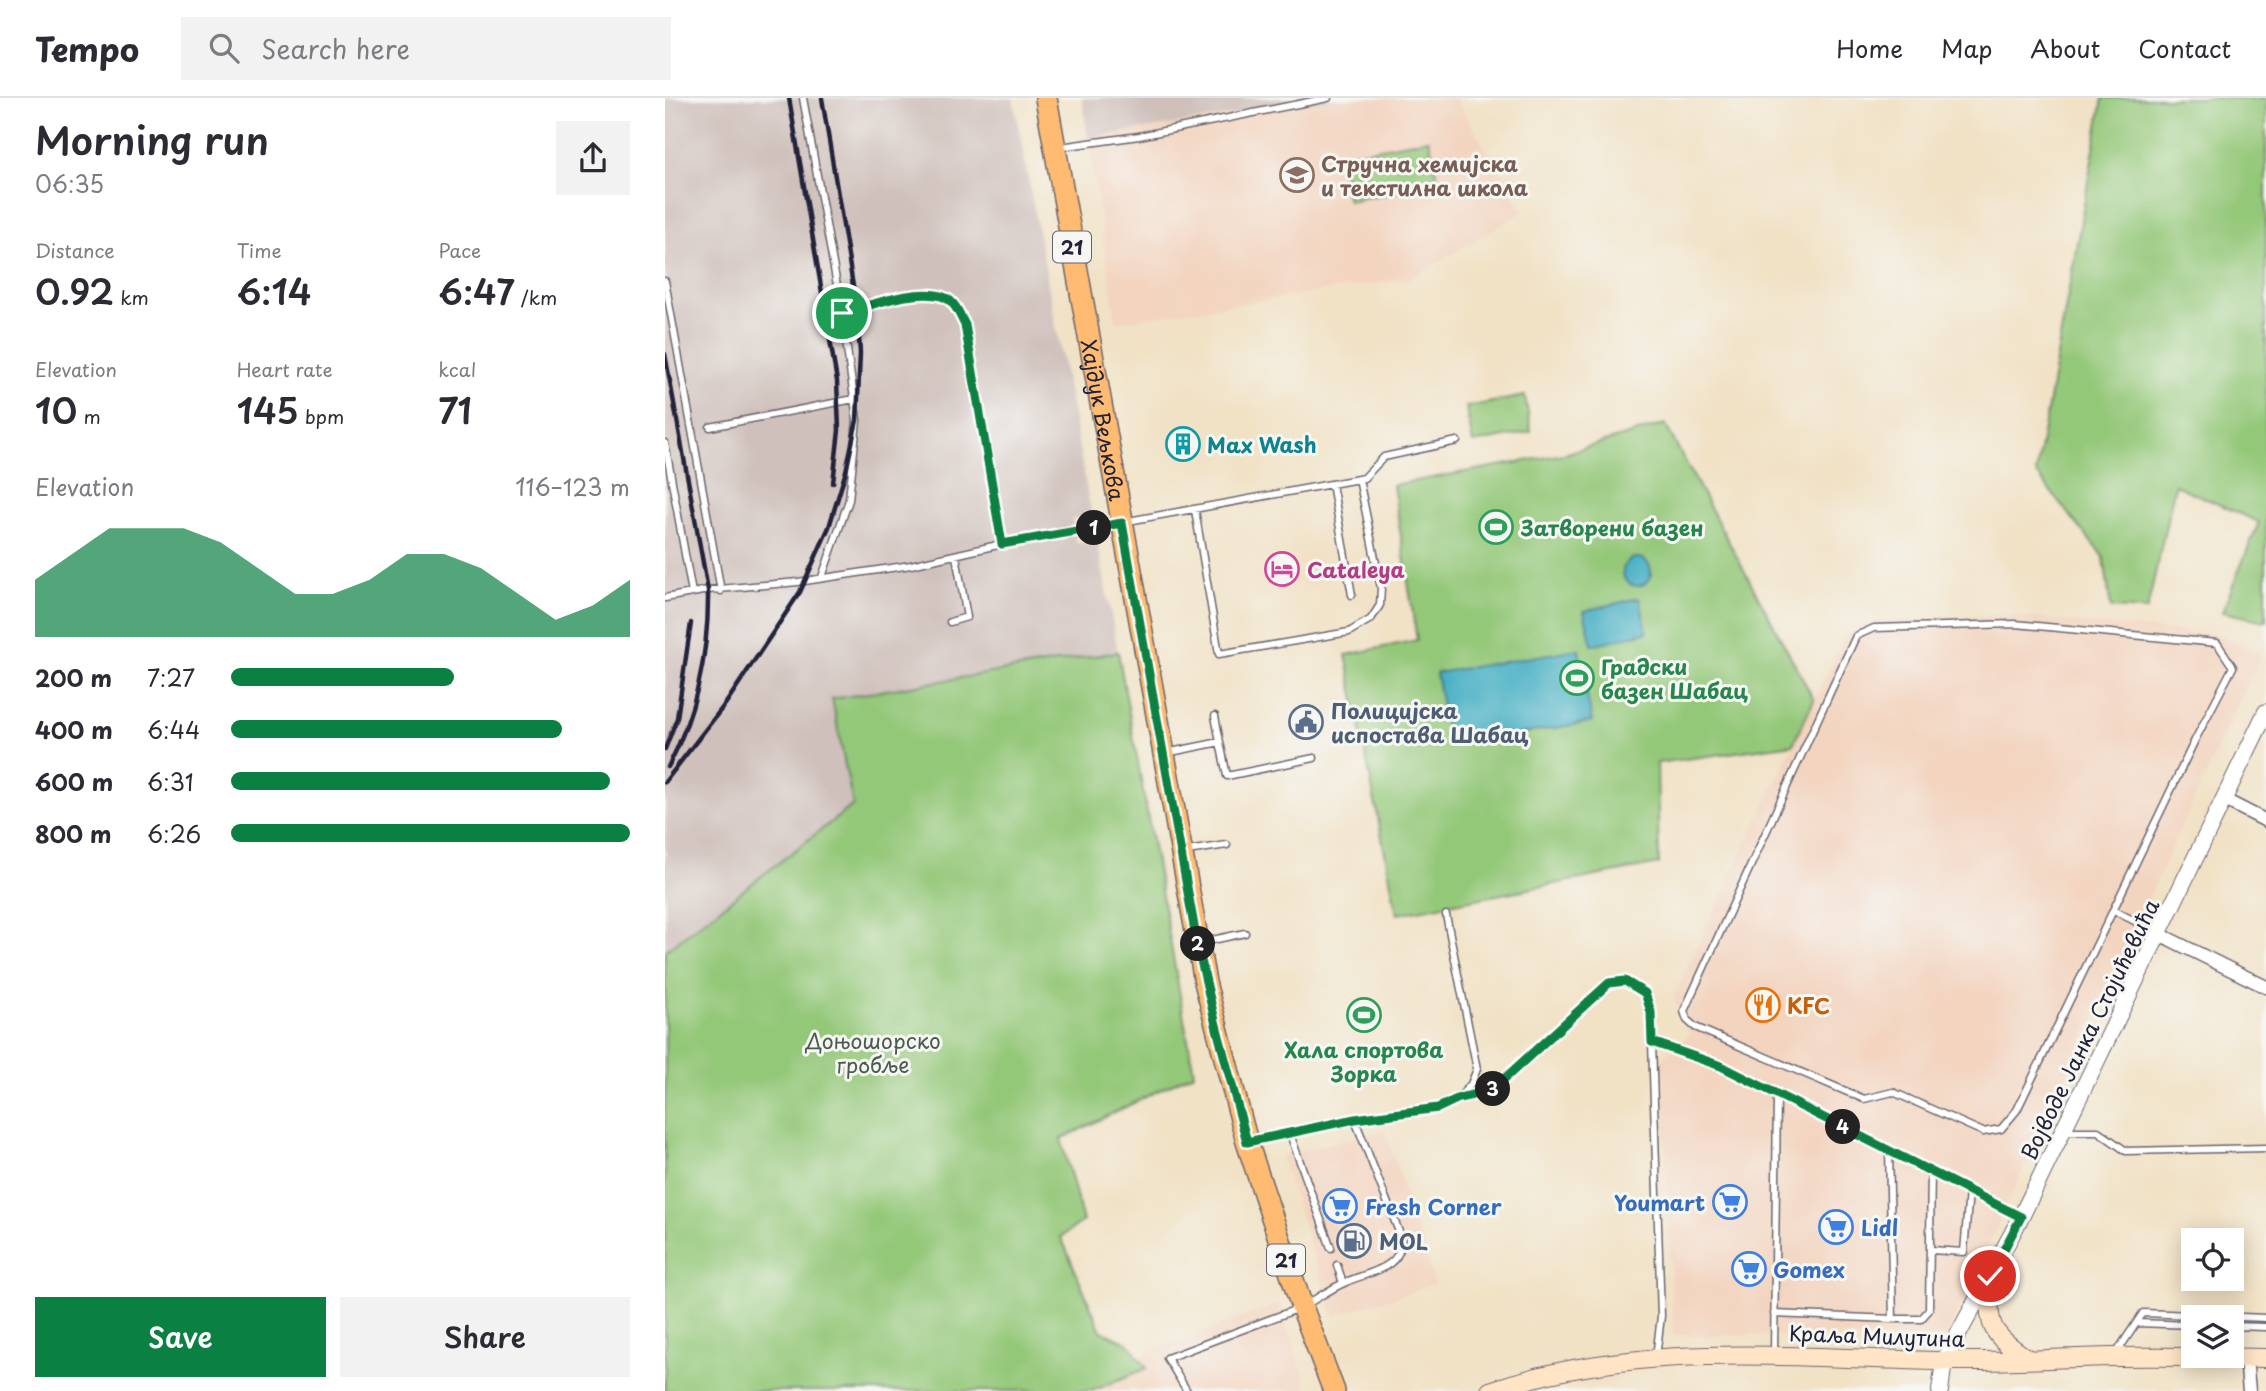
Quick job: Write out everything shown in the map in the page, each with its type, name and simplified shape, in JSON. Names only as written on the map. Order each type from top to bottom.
[{"type":"main road","name":"Хајдук Вељкова","points":[[1046,98],[1197,943],[1247,1142],[1302,1307],[1331,1383]]},
{"type":"main road","points":[[1990,1276],[1989,1318],[1993,1330],[2006,1345],[2028,1359]]},
{"type":"main road","name":"Краља Милутина","points":[[1490,1391],[1577,1367],[1656,1359],[1774,1354],[1944,1361],[2114,1357],[2266,1358]]},
{"type":"main road","points":[[1331,1383],[1349,1391]]},
{"type":"street","name":"Војводе Јанка Стојићевића","points":[[1944,1361],[2021,1217],[2266,712]]},
{"type":"street","points":[[2223,799],[2266,821]]},
{"type":"street","points":[[2159,934],[2266,987]]},
{"type":"street","points":[[2246,1358],[2249,1391]]},
{"type":"street","points":[[1940,1391],[1944,1361]]},
{"type":"lane","points":[[803,98],[842,313],[857,420],[849,500],[822,577]]},
{"type":"lane","points":[[1055,148],[1328,98]]},
{"type":"lane","points":[[665,281],[721,591]]},
{"type":"lane","points":[[842,313],[920,294],[946,298],[955,306],[965,325],[1002,544]]},
{"type":"lane","points":[[710,427],[854,399]]},
{"type":"lane","points":[[665,598],[911,565],[1002,544],[1359,479],[1364,478],[1384,457],[1457,441]]},
{"type":"lane","points":[[665,443],[692,593]]},
{"type":"lane","points":[[1195,510],[1219,654],[1349,632],[1371,619],[1380,605],[1381,588],[1359,479]]},
{"type":"lane","points":[[1332,484],[1352,595]]},
{"type":"lane","points":[[950,622],[967,617],[956,556]]},
{"type":"lane","points":[[2015,624],[2217,643],[2233,667],[2113,910],[2017,1110],[2001,1129],[1983,1132],[1893,1092],[1864,1100],[1695,1027],[1687,1020],[1684,1011],[1856,636],[1874,628],[2015,624]]},
{"type":"lane","points":[[1215,716],[1227,776],[1314,758]]},
{"type":"lane","points":[[1164,753],[1220,742]]},
{"type":"lane","points":[[1181,852],[1227,845]]},
{"type":"lane","points":[[2113,910],[2159,934]]},
{"type":"lane","points":[[1446,915],[1477,1069],[1471,1084],[1459,1098]]},
{"type":"lane","points":[[1197,943],[1245,933]]},
{"type":"lane","points":[[1247,1142],[1355,1119],[1438,1108],[1459,1098],[1491,1091],[1609,983],[1625,981],[1645,993],[1651,1012],[1661,1316],[1656,1359]]},
{"type":"lane","points":[[1652,1042],[1721,1066],[2021,1217]]},
{"type":"lane","points":[[1774,1354],[1777,1095]]},
{"type":"lane","points":[[1187,1391],[1167,1358],[1302,1307],[1343,1283],[1386,1267],[1396,1258],[1402,1246],[1401,1237],[1355,1119]]},
{"type":"lane","points":[[2063,1131],[2098,1131],[2126,1151],[2266,1148]]},
{"type":"lane","points":[[1290,1134],[1331,1248]]},
{"type":"lane","points":[[1889,1150],[1893,1320]]},
{"type":"lane","points":[[1774,1314],[1893,1320],[1927,1315],[1930,1171]]},
{"type":"lane","points":[[1930,1250],[1964,1252],[1969,1191]]},
{"type":"lane","points":[[1337,1265],[1343,1283]]},
{"type":"lane","points":[[2114,1357],[2143,1313],[2266,1318]]},
{"type":"lane","points":[[2137,1323],[2181,1325]]},
{"type":"lane","points":[[2244,1326],[2266,1327]]},
{"type":"shaded area","points":[[665,98],[1013,98],[1092,517],[1072,519],[1076,543],[1097,541],[1118,652],[832,699],[853,805],[665,951]]},
{"type":"shaded area","points":[[1082,98],[1340,98],[1088,138]]},
{"type":"shaded area","name":"Стручна хемијска и текстилна школа","points":[[1350,98],[1456,98],[1523,212],[1411,278],[1116,322],[1088,138]]},
{"type":"shaded area","points":[[2010,615],[2224,636],[2261,655],[1946,1337],[1673,1335],[1662,1059],[1689,1035],[1673,997],[1845,636],[1878,620]]},
{"type":"shaded area","points":[[1385,1130],[1435,1284],[1334,1316],[1280,1156]]},
{"type":"shaded area","points":[[1279,1304],[1309,1391],[1092,1391],[1147,1367],[1138,1356]]},
{"type":"green space","points":[[2103,98],[2266,98],[2266,621],[2222,612],[2259,522],[2175,485],[2147,610],[2111,608],[2104,558],[2036,473]]},
{"type":"green space","points":[[1429,139],[1439,184],[1348,201],[1338,156]]},
{"type":"green space","points":[[1525,396],[1531,432],[1473,443],[1466,407]]},
{"type":"green space","name":"Градски базен Шабац","points":[[1665,424],[1814,700],[1793,744],[1657,763],[1659,864],[1397,914],[1346,655],[1417,640],[1393,485],[1564,454]]},
{"type":"green space","name":"Доњошорско гробље","points":[[1118,652],[1194,1073],[1061,1139],[1083,1221],[1061,1237],[1101,1331],[1128,1343],[1147,1368],[1092,1391],[665,1391],[665,951],[853,805],[832,699]]},
{"type":"water","points":[[1637,558],[1647,562],[1651,572],[1647,582],[1637,586],[1627,582],[1623,572],[1627,562]]},
{"type":"water","points":[[1639,598],[1647,632],[1592,645],[1584,611]]},
{"type":"water","points":[[1579,649],[1592,722],[1449,746],[1436,673]]},
{"type":"railway","points":[[789,98],[837,381],[839,430],[833,483]]},
{"type":"railway","points":[[665,782],[726,703],[800,592],[829,527],[846,471],[857,420],[860,353],[857,310],[822,98]]},
{"type":"railway","points":[[665,354],[708,590],[706,636],[699,681],[687,725],[668,767]]},
{"type":"railway","points":[[665,749],[677,718],[691,623]]},
{"type":"place","name":"Стручна хемијска и текстилна школа","points":[[1297,175]]},
{"type":"place","name":"Max Wash","points":[[1183,444]]},
{"type":"place","name":"Затворени базен","points":[[1496,527]]},
{"type":"place","name":"Cataleya","points":[[1282,569]]},
{"type":"place","name":"Градски базен Шабац","points":[[1577,678]]},
{"type":"place","name":"Полицијска испостава Шабац","points":[[1306,722]]},
{"type":"place","name":"KFC","points":[[1763,1005]]},
{"type":"place","name":"Хала спортова Зорка","points":[[1364,1015]]},
{"type":"place","name":"Youmart","points":[[1730,1202]]},
{"type":"place","name":"Fresh Corner","points":[[1340,1206]]},
{"type":"place","name":"Lidl","points":[[1836,1227]]},
{"type":"place","name":"MOL","points":[[1354,1241]]},
{"type":"place","name":"Gomex","points":[[1749,1269]]},
{"type":"route","points":[[842,313],[920,294],[946,298],[955,306],[965,325],[1002,544],[1122,523],[1197,943],[1247,1142],[1355,1119],[1438,1108],[1459,1098],[1491,1091],[1609,983],[1625,981],[1645,993],[1651,1012],[1652,1042],[1721,1066],[2021,1217],[1990,1276]]}]
